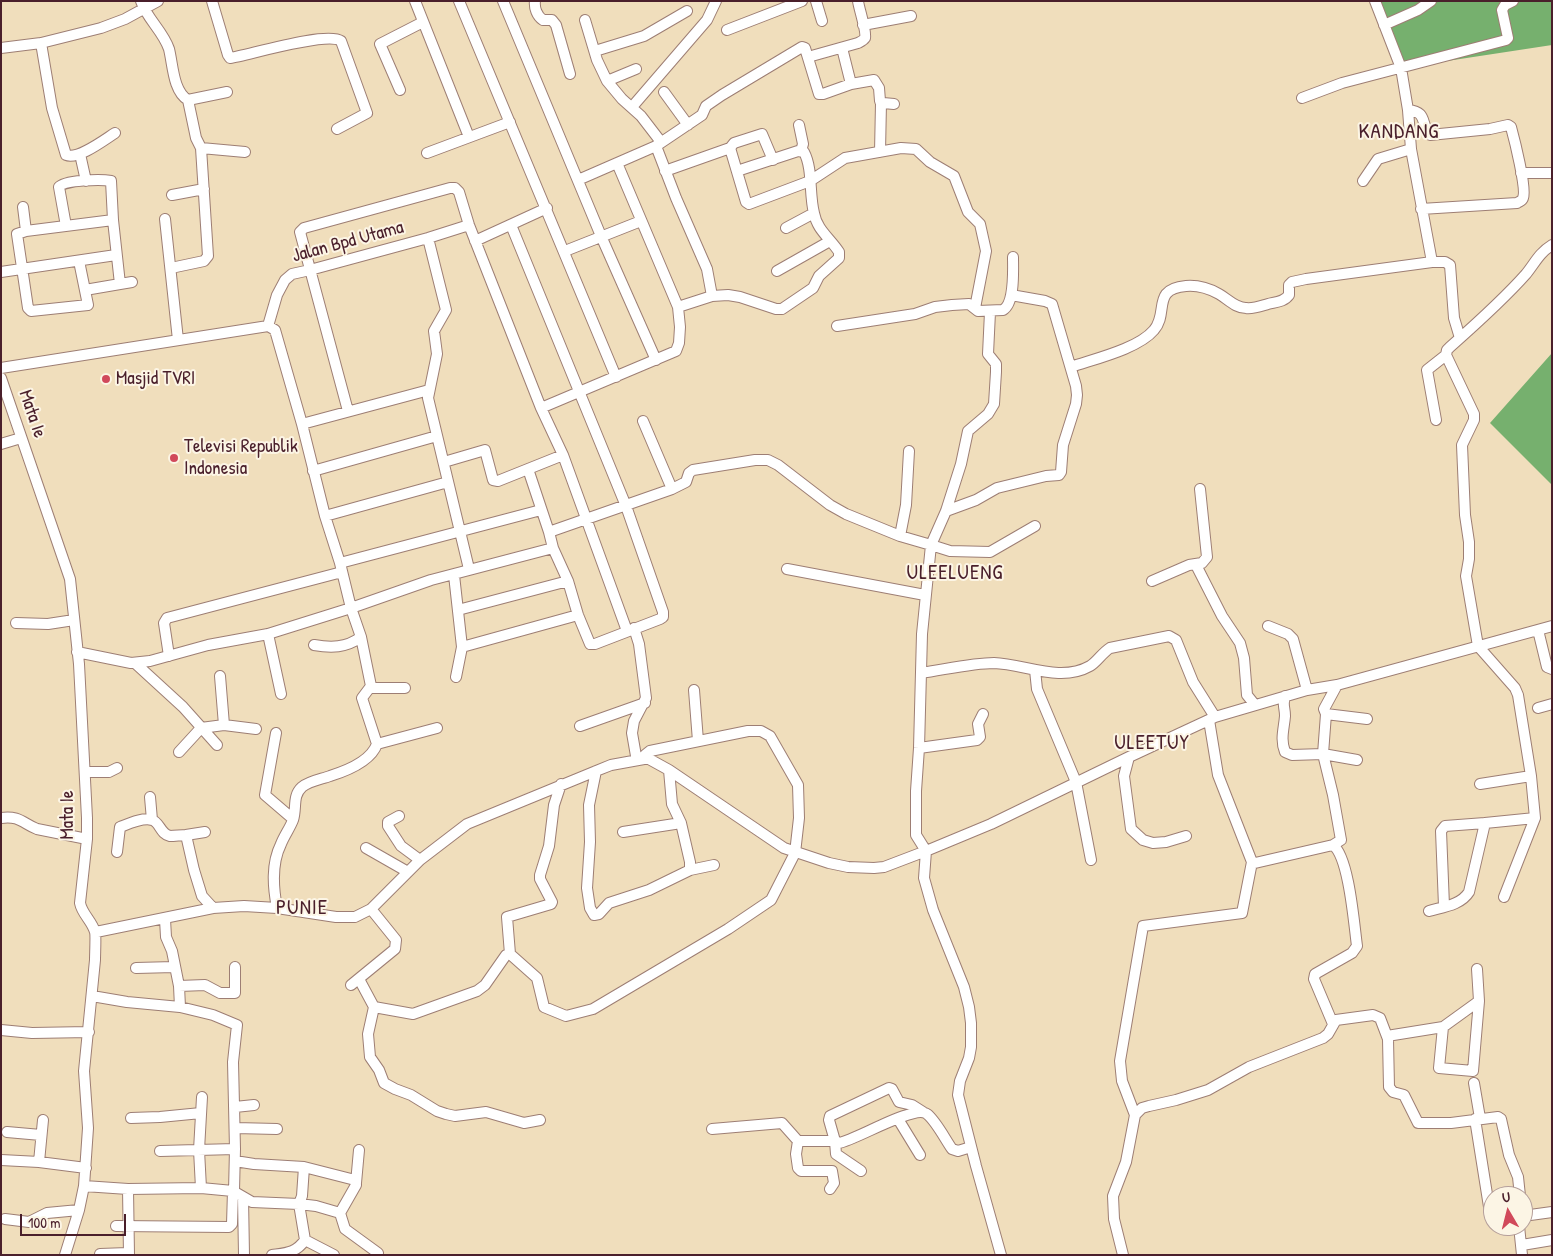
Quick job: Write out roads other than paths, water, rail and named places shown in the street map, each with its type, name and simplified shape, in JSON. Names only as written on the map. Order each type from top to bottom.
[{"type":"street","points":[[1,48],[41,42],[101,28],[125,19],[142,5],[158,1]]},
{"type":"street","points":[[212,1],[230,58],[289,44],[334,38],[341,41],[367,113],[337,128]]},
{"type":"street","points":[[415,1],[469,137]]},
{"type":"street","points":[[459,1],[565,250],[616,377]]},
{"type":"street","points":[[504,1],[601,236],[656,360]]},
{"type":"street","points":[[535,1],[534,5],[538,16],[543,20],[552,20],[554,22],[570,74]]},
{"type":"street","points":[[632,107],[707,20],[716,1]]},
{"type":"street","points":[[726,30],[802,1]]},
{"type":"street","points":[[816,1],[822,21]]},
{"type":"street","points":[[808,57],[858,44],[863,40],[865,36],[858,1]]},
{"type":"street","points":[[1375,1],[1400,68],[1408,110],[1411,149],[1432,262]]},
{"type":"street","points":[[1384,25],[1418,10],[1431,1]]},
{"type":"street","points":[[1302,98],[1342,82],[1506,40],[1508,38],[1502,10],[1504,6],[1513,1]]},
{"type":"street","points":[[142,5],[166,43],[181,94],[188,100],[196,138],[201,148],[208,256],[204,261],[171,268]]},
{"type":"street","points":[[595,50],[644,36],[687,11]]},
{"type":"street","points":[[863,25],[911,16]]},
{"type":"street","points":[[585,20],[597,60],[607,81],[622,100],[632,107],[658,144],[665,171],[707,269],[712,296]]},
{"type":"street","points":[[400,90],[380,44],[423,22]]},
{"type":"street","points":[[41,42],[52,108],[65,153],[68,156],[80,154],[115,133]]},
{"type":"street","points":[[578,180],[658,144],[702,115],[706,106],[722,95],[802,47],[805,48],[819,94],[851,84],[874,80],[879,88],[881,102],[880,152]]},
{"type":"street","points":[[842,48],[851,84]]},
{"type":"street","points":[[607,81],[636,69]]},
{"type":"street","points":[[188,100],[227,92]]},
{"type":"street","points":[[664,92],[688,125]]},
{"type":"street","points":[[881,102],[894,104]]},
{"type":"street","points":[[1408,110],[1416,111],[1421,115],[1430,135],[1490,129],[1508,125],[1511,127],[1515,140],[1521,173],[1524,197],[1517,203],[1421,209]]},
{"type":"street","points":[[427,153],[510,122]]},
{"type":"street","points":[[800,125],[803,144],[802,151]]},
{"type":"street","points":[[665,171],[730,148],[734,143],[762,134],[773,160]]},
{"type":"street","points":[[201,148],[245,152]]},
{"type":"street","points":[[730,148],[748,204],[810,181],[845,158],[901,148],[916,149],[930,162],[954,176],[968,212],[980,224],[986,251],[975,308]]},
{"type":"street","points":[[1363,181],[1378,159],[1411,149]]},
{"type":"street","points":[[737,171],[802,151]]},
{"type":"street","points":[[678,307],[712,296],[734,296],[776,309],[782,309],[813,288],[819,276],[839,258],[839,252],[820,229],[814,213],[806,154],[802,151]]},
{"type":"street","points":[[80,154],[86,181]]},
{"type":"street","points":[[541,408],[656,360],[676,351],[678,347],[680,327],[678,307],[617,163]]},
{"type":"street","points":[[1521,173],[1552,173]]},
{"type":"street","points":[[66,226],[60,186],[86,181],[111,181],[112,220],[120,284]]},
{"type":"street","points":[[348,411],[299,234],[304,228],[455,188],[459,192],[475,241],[541,408],[563,455],[630,630],[639,644],[646,695],[645,703],[634,721],[632,733],[636,756],[647,759],[669,770],[777,844],[829,863],[866,869],[884,867],[990,824],[1128,756],[1212,719],[1285,696],[1307,690],[1337,686],[1552,626]]},
{"type":"street","points":[[172,195],[204,189]]},
{"type":"street","points":[[23,207],[26,231]]},
{"type":"street","points":[[475,241],[547,208]]},
{"type":"street","points":[[786,228],[814,213]]},
{"type":"street","points":[[165,219],[178,340]]},
{"type":"street","points":[[79,262],[86,290],[88,303],[86,306],[31,311],[28,308],[17,235],[26,231],[112,220]]},
{"type":"street","points":[[565,250],[641,221]]},
{"type":"street","name":"Jalan Bpd Utama","points":[[268,326],[277,295],[285,280],[292,274],[428,238],[469,225]]},
{"type":"street","points":[[511,225],[626,506],[663,612],[663,617],[592,644],[588,642],[568,581],[553,548],[528,469]]},
{"type":"street","points":[[428,238],[446,310],[434,331],[437,354],[428,398],[469,569]]},
{"type":"street","points":[[777,272],[830,242]]},
{"type":"street","points":[[1504,897],[1535,818],[1532,776],[1518,694],[1510,682],[1478,646],[1466,576],[1469,542],[1463,480],[1462,444],[1474,420],[1474,414],[1446,356],[1447,350],[1527,273],[1545,249],[1552,246]]},
{"type":"street","points":[[1,272],[79,262],[116,255]]},
{"type":"street","points":[[836,326],[914,314],[935,307],[967,304],[978,311],[990,312],[1006,309],[1009,304],[1013,282],[1013,257]]},
{"type":"street","points":[[1071,367],[1134,344],[1149,334],[1160,320],[1162,299],[1176,288],[1187,286],[1201,287],[1215,292],[1241,308],[1252,308],[1284,300],[1288,295],[1289,285],[1292,282],[1432,262],[1445,262],[1450,265],[1454,318],[1460,338]]},
{"type":"street","points":[[86,290],[132,282]]},
{"type":"street","points":[[946,511],[976,500],[997,488],[1061,474],[1063,445],[1077,395],[1071,367],[1052,304],[1010,295]]},
{"type":"street","points":[[990,312],[988,354],[996,364],[994,404],[988,414],[968,431],[961,464],[946,511],[931,544],[925,595],[916,791],[916,835],[926,851],[924,878],[933,910],[964,987],[969,1007],[971,1047],[958,1092],[1001,1255]]},
{"type":"street","points":[[1,368],[268,326],[275,330],[302,424],[325,516],[361,637],[370,681],[370,688],[362,698],[377,744]]},
{"type":"street","points":[[1436,420],[1427,370],[1446,356]]},
{"type":"street","name":"Mata Ie","points":[[1,378],[68,574],[78,657],[85,772],[87,839],[80,903],[81,908],[96,932]]},
{"type":"street","points":[[302,424],[429,390]]},
{"type":"street","points":[[644,421],[672,489]]},
{"type":"street","points":[[313,471],[437,436]]},
{"type":"street","points":[[2,442],[21,438]]},
{"type":"street","points":[[444,462],[484,450],[493,480],[495,481],[563,455]]},
{"type":"street","points":[[900,536],[906,505],[909,451]]},
{"type":"street","points":[[549,532],[672,489],[686,482],[689,473],[693,470],[755,460],[768,460],[778,465],[838,510],[900,536],[950,551],[990,552],[1035,526]]},
{"type":"street","points":[[325,516],[448,482]]},
{"type":"street","points":[[1152,581],[1205,560],[1207,554],[1200,489]]},
{"type":"street","points":[[169,656],[164,623],[167,618],[341,568],[460,530],[541,510]]},
{"type":"street","points":[[78,657],[135,663],[208,645],[268,634],[431,580],[553,548]]},
{"type":"street","points":[[1196,565],[1222,616],[1240,644],[1244,658],[1247,696],[1255,705]]},
{"type":"street","points":[[787,569],[925,595]]},
{"type":"street","points":[[454,575],[462,648],[456,677]]},
{"type":"street","points":[[458,610],[568,581]]},
{"type":"street","points":[[462,648],[578,615]]},
{"type":"street","points":[[16,623],[48,624],[74,620]]},
{"type":"street","points":[[1268,626],[1288,634],[1293,639],[1307,690]]},
{"type":"street","points":[[1538,630],[1547,667],[1552,668]]},
{"type":"street","points":[[268,634],[281,694]]},
{"type":"street","points":[[921,673],[995,663],[1035,670],[1076,671],[1092,665],[1110,648],[1170,636],[1176,640],[1193,682],[1212,719],[1218,775],[1252,862],[1242,913],[1143,926],[1120,1060],[1122,1081],[1131,1104],[1139,1112]]},
{"type":"street","points":[[314,645],[341,647],[361,637]]},
{"type":"street","points":[[135,663],[183,707],[217,745]]},
{"type":"street","points":[[1035,670],[1036,689],[1076,782],[1091,860]]},
{"type":"street","points":[[220,676],[224,725]]},
{"type":"street","points":[[1252,862],[1255,863],[1339,842],[1341,836],[1323,754],[1326,714],[1324,709],[1337,686]]},
{"type":"street","points":[[370,688],[406,688]]},
{"type":"street","points":[[694,690],[698,741]]},
{"type":"street","points":[[1285,696],[1282,704],[1285,716],[1282,732],[1285,752],[1292,755],[1323,754],[1358,760]]},
{"type":"street","points":[[580,726],[645,703]]},
{"type":"street","points":[[1538,708],[1552,704]]},
{"type":"street","points":[[919,748],[977,740],[980,738],[978,724],[983,714]]},
{"type":"street","points":[[1326,714],[1368,719]]},
{"type":"street","points":[[178,752],[201,728],[224,725],[256,729]]},
{"type":"street","points":[[277,908],[273,884],[276,855],[293,820],[296,796],[303,786],[340,772],[364,760],[371,754],[377,744],[437,728]]},
{"type":"street","points":[[561,784],[554,805],[549,846],[540,875],[540,879],[552,902],[551,904],[507,918],[510,954],[537,978],[544,1007],[566,1016],[593,1009],[728,930],[771,900],[795,852],[798,785],[770,736],[761,731],[748,731],[650,752],[645,755],[647,759]]},
{"type":"street","points":[[276,733],[265,795],[293,820]]},
{"type":"street","points":[[1128,756],[1124,776],[1131,829],[1143,840],[1153,843],[1166,842],[1186,836]]},
{"type":"street","points":[[65,1255],[79,1210],[86,1168],[88,1128],[84,1071],[95,978],[94,950],[96,932],[213,908],[244,906],[355,917],[371,909],[420,860],[473,820],[596,771],[647,759]]},
{"type":"street","points":[[85,772],[109,772],[117,768]]},
{"type":"street","points":[[669,770],[672,804],[681,823],[690,862],[690,870]]},
{"type":"street","points":[[596,771],[589,805],[590,842],[587,888],[592,913],[598,915],[609,904],[649,890],[690,870],[714,865]]},
{"type":"street","points":[[1480,784],[1532,776]]},
{"type":"street","points":[[150,797],[152,820]]},
{"type":"street","points":[[399,816],[388,822],[388,826],[401,846],[420,860]]},
{"type":"street","points":[[2,817],[22,820],[31,827],[38,829],[87,839]]},
{"type":"street","points":[[1444,906],[1441,831],[1446,826],[1535,818]]},
{"type":"street","points":[[117,852],[120,827],[140,821],[152,820],[169,836],[206,832]]},
{"type":"street","points":[[623,832],[681,823]]},
{"type":"street","points":[[1429,911],[1460,901],[1469,892],[1485,823]]},
{"type":"street","points":[[186,834],[202,896],[213,908]]},
{"type":"street","points":[[1332,1024],[1314,979],[1315,974],[1352,953],[1357,946],[1345,868],[1337,849],[1333,845]]},
{"type":"street","points":[[366,848],[408,872]]},
{"type":"street","points":[[371,909],[396,940],[395,949],[355,982],[374,1007],[413,1014],[470,994],[484,985],[506,955],[510,954]]},
{"type":"street","points":[[165,919],[166,937],[172,951],[179,986],[180,1007]]},
{"type":"street","points":[[136,968],[174,967]]},
{"type":"street","points":[[179,986],[205,985],[220,993],[235,993],[235,967]]},
{"type":"street","points":[[1443,1027],[1439,1068],[1473,1071],[1479,1001],[1477,969]]},
{"type":"street","points":[[92,996],[127,1002],[180,1007],[213,1014],[237,1025],[233,1062],[242,1106],[235,1149],[239,1161],[237,1193],[232,1224],[229,1227],[116,1226]]},
{"type":"street","points":[[1387,1036],[1443,1027],[1479,1001]]},
{"type":"street","points":[[374,1007],[368,1034],[370,1057],[384,1083],[446,1114],[455,1116],[486,1112],[524,1123],[540,1120]]},
{"type":"street","points":[[1139,1112],[1208,1090],[1249,1067],[1323,1038],[1328,1034],[1336,1020],[1375,1016],[1381,1021],[1387,1036],[1389,1087],[1393,1092],[1404,1095],[1417,1122],[1427,1124],[1452,1123],[1498,1117],[1503,1122],[1509,1155],[1518,1177],[1519,1186]]},
{"type":"street","points":[[1,1030],[32,1033],[89,1032]]},
{"type":"street","points":[[1474,1083],[1486,1186]]},
{"type":"street","points":[[861,1171],[837,1156],[829,1120],[830,1116],[889,1088],[892,1089],[899,1102],[910,1104],[928,1115],[952,1149],[958,1151],[971,1147]]},
{"type":"street","points":[[201,1188],[199,1150],[202,1097]]},
{"type":"street","points":[[712,1129],[782,1123],[798,1141],[835,1141],[839,1143],[898,1118],[924,1112]]},
{"type":"street","points":[[1123,1255],[1114,1219],[1113,1196],[1125,1167],[1139,1112]]},
{"type":"street","points":[[130,1118],[201,1113]]},
{"type":"street","points":[[898,1118],[920,1155]]},
{"type":"street","points":[[39,1162],[43,1120]]},
{"type":"street","points":[[239,1128],[276,1130]]},
{"type":"street","points":[[7,1132],[41,1135]]},
{"type":"street","points":[[798,1141],[796,1154],[798,1168],[801,1171],[832,1172],[834,1184],[830,1189]]},
{"type":"street","points":[[160,1151],[235,1149]]},
{"type":"street","points":[[359,1150],[356,1183],[340,1213],[345,1229],[378,1253]]},
{"type":"street","points":[[1,1160],[39,1162],[86,1168]]},
{"type":"street","points":[[239,1161],[304,1168],[355,1180],[356,1183]]},
{"type":"street","points":[[272,1255],[288,1254],[298,1249],[304,1240],[299,1204],[302,1196],[304,1168]]},
{"type":"street","points":[[84,1186],[128,1189],[201,1188],[237,1193],[252,1202],[316,1206],[340,1213]]},
{"type":"street","points":[[100,1254],[128,1254],[128,1189]]},
{"type":"street","points":[[237,1193],[244,1255]]},
{"type":"street","points":[[5,1219],[29,1222],[46,1213],[79,1210]]},
{"type":"street","points":[[1533,1215],[1552,1212]]},
{"type":"street","points":[[1520,1236],[1522,1250],[1552,1240]]},
{"type":"street","points":[[304,1240],[323,1252],[334,1255]]},
{"type":"place","name":"Masjid TVRI","points":[[106,379]]},
{"type":"place","name":"Televisi Republik Indonesia","points":[[174,458]]},
{"type":"district","name":"KANDANG","points":[[1399,132]]},
{"type":"district","name":"ULEELUENG","points":[[955,573]]},
{"type":"district","name":"ULEETUY","points":[[1152,743]]},
{"type":"district","name":"PUNIE","points":[[302,908]]}]
